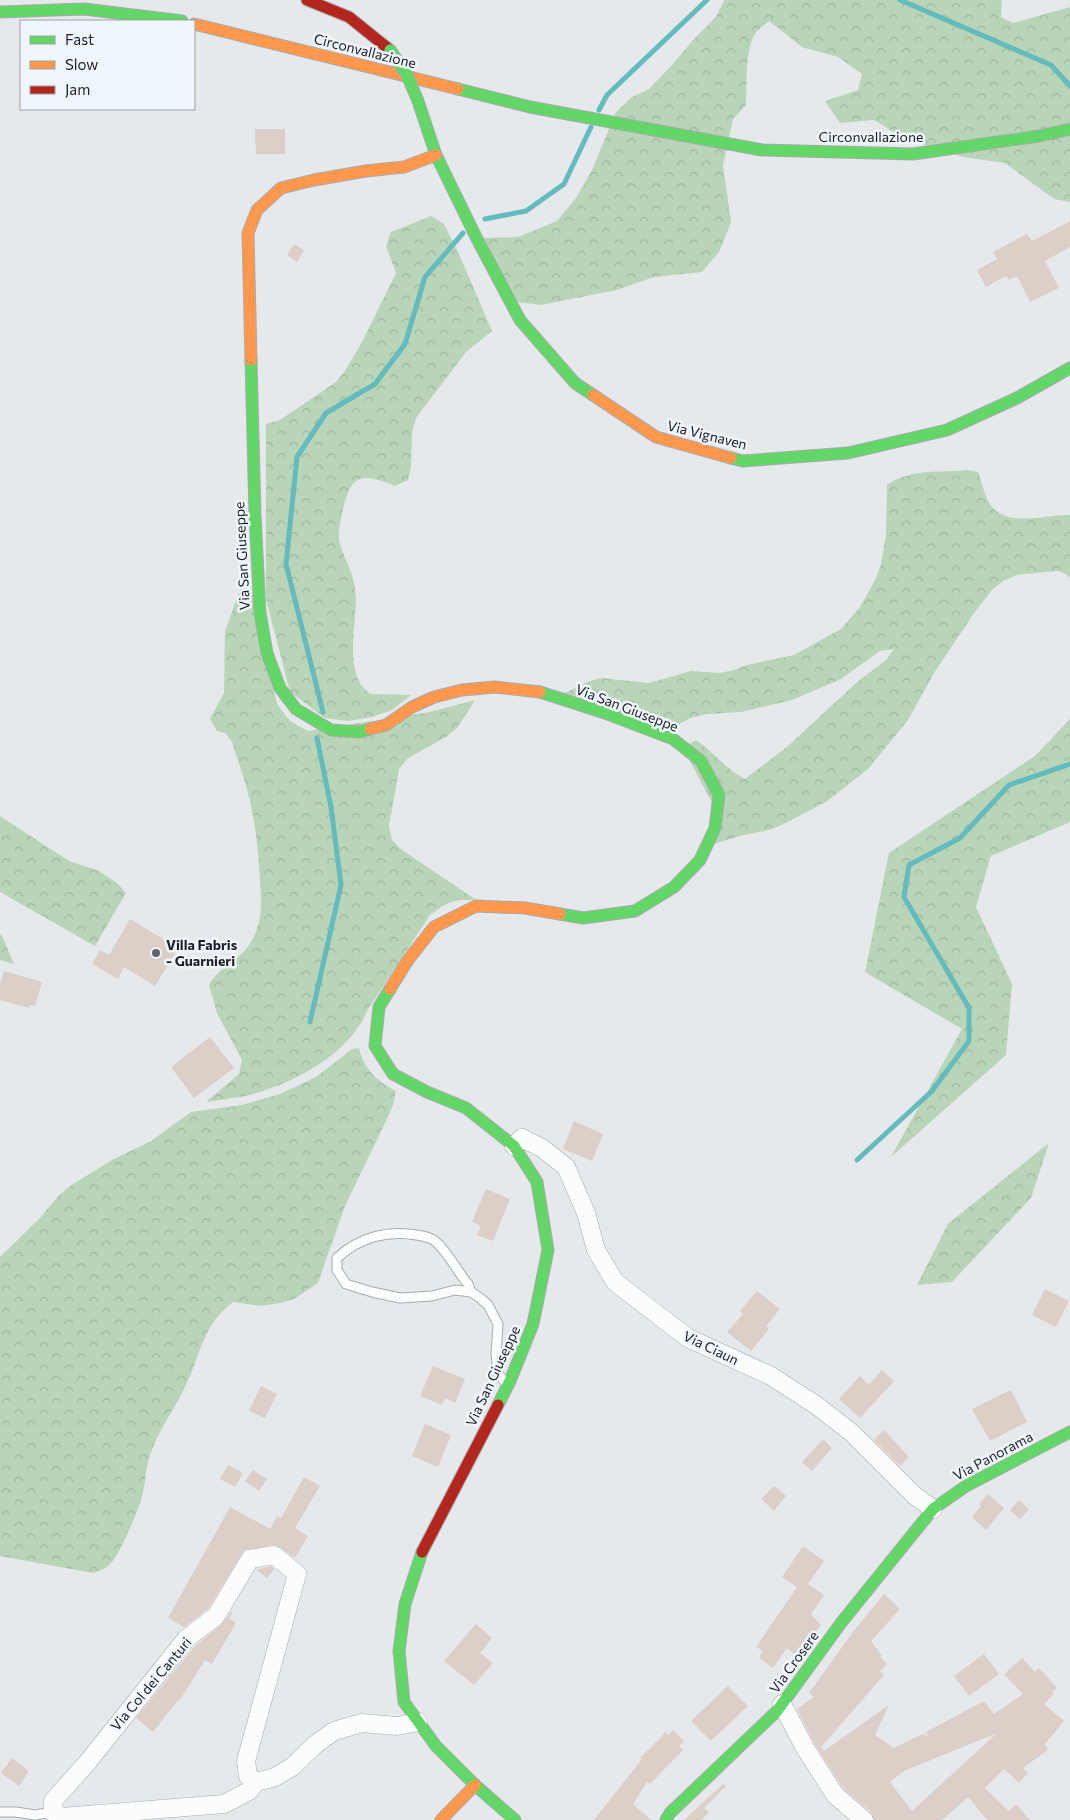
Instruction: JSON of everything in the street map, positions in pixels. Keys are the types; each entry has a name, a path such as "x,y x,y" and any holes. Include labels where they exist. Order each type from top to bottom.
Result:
{"main road":[{"path":"307,0 349,17 390,50 407,75 436,155"},
{"path":"0,12 84,10 173,20"},
{"name":"Circonvallazione","path":"195,24 530,107 762,150 912,154 1039,136 1070,129"},
{"name":"Via Vignaven","path":"436,155 476,237 520,320 575,383 656,437 743,461 848,453 947,430 1017,398 1070,368"},
{"name":"Via San Giuseppe","path":"436,155 404,167 366,171 281,188 257,210 248,233 255,514 260,613 267,653 280,688 296,709 331,730 360,732 386,724 412,707 434,697 462,690 496,687 536,691 605,713 673,739 701,761 719,795 715,828 700,860 674,887 635,911 583,918 525,908 476,906 434,927 408,960 379,1007 375,1046 393,1074 427,1092 466,1108 514,1146 537,1182 548,1250 533,1324 508,1384 423,1550 405,1604 399,1652 404,1702 436,1746 515,1820"},
{"name":"Via Panorama","path":"933,1509 966,1486 1070,1432"},
{"name":"Via Crosere","path":"666,1820 670,1813 777,1712 841,1623 933,1509"},
{"path":"441,1820 475,1784"}],"street":[{"name":"Via Ciaun","path":"514,1146 522,1138 542,1148 566,1167 586,1213 596,1250 615,1282 688,1338 770,1376 816,1405 852,1433 915,1496 933,1509"},
{"name":"Via Col dei Canturi","path":"52,1812 53,1801 87,1763 186,1639 216,1616 250,1559 274,1555 297,1574 246,1761 248,1776 256,1782"},
{"path":"782,1704 805,1748 835,1795 864,1820"},
{"path":"52,1812 62,1817 224,1804 248,1790 256,1782 275,1777 292,1767 316,1744 334,1731 362,1723 397,1726 418,1722"}],"lane":[{"path":"471,1292 468,1284 434,1240 396,1232 362,1241 346,1249 337,1258 337,1270 346,1284 372,1292 400,1298 432,1296 455,1290 471,1292 480,1298 488,1305 498,1324 496,1354 498,1374 508,1384"},
{"path":"0,1812 35,1815 52,1812"}],"green space":[{"path":"724,0 1002,0 1001,17 1013,23 1070,7 1070,202 1054,199 1005,163 963,157 903,138 874,120 840,123 825,101 858,90 862,74 838,57 802,47 769,21 757,31 750,47 747,66 746,105 733,119 723,165 731,222 719,252 702,272 654,277 617,290 541,305 517,302 481,238 518,237 557,221 576,198 592,170 616,112 632,97 649,89 716,17"},
{"path":"431,216 444,224 492,331 466,352 416,418 412,432 411,466 408,480 395,486 374,479 360,479 350,489 343,510 339,540 355,588 353,660 356,672 361,684 370,694 411,695 392,710 372,717 348,721 325,718 290,692 266,599 266,424 280,420 336,382 345,371 362,342 396,273 386,246 391,232"},
{"path":"968,470 978,472 987,499 994,509 1003,515 1024,519 1070,515 1070,577 1060,571 1017,575 1003,581 992,590 974,613 934,673 908,720 868,769 826,802 769,830 740,836 704,847 717,812 683,748 696,740 745,779 787,747 856,683 886,660 894,649 880,651 841,679 792,700 741,712 707,714 693,717 659,734 561,695 587,682 601,678 649,683 691,671 720,673 794,655 841,629 860,607 876,578 881,564 886,535 887,485 906,476 926,472"},
{"path":"247,571 277,704 290,721 308,731 430,712 475,700 457,728 446,737 408,758 399,769 389,826 392,840 402,850 478,901 457,900 442,906 430,915 358,1027 331,1056 296,1078 258,1093 206,1102 239,1074 242,1060 217,1013 209,985 218,973 247,948 255,935 260,913 261,898 257,847 254,820 248,794 232,742 225,733 217,731 210,719 224,693 225,631"},
{"path":"1070,719 1070,822 991,856 976,907 1012,984 1006,1055 891,1157 962,1029 865,972 889,853 1035,756"},
{"path":"0,816 69,861 99,871 117,883 126,893 95,946 0,892"},
{"path":"0,934 2,936 14,964 0,960"},
{"path":"359,1048 364,1063 372,1074 396,1091 387,1119 345,1206 318,1283 294,1299 280,1303 261,1306 233,1302 215,1320 203,1341 185,1387 153,1446 148,1460 139,1507 122,1546 107,1567 93,1573 0,1556 0,1257 40,1218 59,1195 70,1186 112,1160 151,1141 191,1112 242,1105 280,1094 316,1077 352,1049"},
{"path":"1049,1143 1031,1198 952,1282 917,1285 948,1224"}],"building":[{"path":"255,129 285,129 285,154 256,154"},
{"path":"1070,221 1070,247 1045,261 1059,288 1030,302 1017,276 1009,280 1006,276 986,287 977,270 997,259 993,252 1027,234 1032,241"},
{"path":"294,244 304,250 297,262 287,255"},
{"name":"Villa Fabris - Guarnieri","path":"130,919 178,948 155,986 124,967 118,979 92,964 100,950 109,955"},
{"path":"4,971 42,982 35,1006 30,1005 29,1008 0,1000 0,984"},
{"path":"210,1037 234,1068 194,1098 171,1067"},
{"path":"574,1121 603,1134 592,1161 563,1149"},
{"path":"486,1189 510,1199 493,1241 477,1235 481,1226 472,1222"},
{"path":"1045,1289 1069,1301 1056,1327 1032,1315"},
{"path":"757,1291 780,1309 766,1326 769,1329 751,1351 727,1332 743,1314 740,1311"},
{"path":"433,1366 465,1379 455,1403 445,1398 442,1405 420,1396"},
{"path":"882,1370 894,1381 860,1418 839,1399 860,1376 869,1385"},
{"path":"261,1386 277,1394 265,1418 249,1411"},
{"path":"1011,1390 1027,1422 990,1441 972,1409"},
{"path":"425,1424 451,1435 438,1467 412,1456"},
{"path":"884,1430 909,1457 900,1466 874,1440"},
{"path":"823,1439 832,1448 812,1471 802,1462"},
{"path":"228,1465 243,1473 235,1487 220,1479"},
{"path":"253,1470 267,1479 259,1491 245,1481"},
{"path":"304,1477 320,1486 295,1528 308,1536 295,1558 276,1545 244,1550 208,1609 184,1627 168,1618 230,1507 270,1529 277,1516 281,1518"},
{"path":"774,1486 786,1496 774,1511 761,1499"},
{"path":"988,1494 1004,1508 986,1530 972,1517 981,1506 979,1504"},
{"path":"1019,1500 1029,1509 1020,1519 1010,1510"},
{"path":"803,1546 824,1561 808,1584 824,1595 811,1614 821,1625 798,1657 787,1648 773,1668 759,1658 763,1651 756,1647 797,1587 782,1577"},
{"path":"271,1566 274,1569 267,1578 256,1570"},
{"path":"884,1594 900,1609 871,1641 882,1656 880,1657 887,1664 880,1671 884,1675 821,1747 824,1751 889,1705 875,1735 894,1748 923,1734 929,1737 926,1732 984,1701 994,1714 1023,1694 1004,1674 1022,1658 1035,1672 1039,1668 1057,1688 1044,1704 1064,1721 1045,1744 1048,1750 1023,1768 1028,1773 1019,1783 1004,1769 985,1788 1009,1811 1016,1804 1030,1820 987,1820 970,1799 967,1798 942,1820 874,1820 871,1812 843,1788 814,1743 797,1709 814,1697 809,1693 853,1632","holes":["997,1733 912,1811 890,1782 904,1771"]},
{"path":"232,1611 229,1618 236,1623 212,1664 205,1660 180,1700 153,1732 136,1718 194,1647 222,1624"},
{"path":"476,1624 492,1638 480,1653 493,1663 474,1685 444,1661"},
{"path":"984,1654 999,1674 969,1696 954,1676"},
{"path":"728,1686 748,1706 711,1741 691,1721"},
{"path":"673,1730 684,1741 679,1746 683,1750 650,1784 647,1782 633,1804 651,1820 594,1820 642,1759 640,1758 666,1732 668,1735"},
{"path":"12,1758 29,1771 19,1786 1,1773"},
{"path":"723,1784 726,1786 704,1808 709,1812 702,1820 684,1820"}],"waterway":[{"path":"599,110 607,95 707,0"},
{"path":"900,0 1051,65 1070,86"},
{"path":"485,219 526,211 564,184 591,127"},
{"path":"323,712 286,564 297,457 326,413 375,384 405,344 425,277 463,233"},
{"path":"310,1022 341,885 331,807 317,738"},
{"path":"857,1160 932,1091 969,1041 969,1008 904,897 909,865 960,838 1009,785 1070,764"}],"traffic: fast":[{"path":"0,12 84,9 174,20"},
{"path":"390,50 407,75 418,101"},
{"path":"458,89 530,107 762,150 913,154 1039,136 1070,129"},
{"path":"418,101 436,155 476,237 520,320 575,383 593,395"},
{"path":"251,360 260,613 267,653 280,688 296,709 331,730 360,732 370,729"},
{"path":"731,458 743,461 848,453 947,430 1017,398 1070,368"},
{"path":"540,692 605,713 673,739 701,761 719,795 715,828 700,860 674,887 635,911 583,918 560,914"},
{"path":"390,989 379,1007 375,1046 393,1074 427,1092 466,1108 514,1146 537,1182 548,1250 533,1324 498,1405"},
{"path":"666,1820 670,1813 777,1711 841,1623 933,1509 966,1486 1070,1432"},
{"path":"422,1552 405,1604 399,1651 404,1702 436,1746 475,1785 515,1820"}],"traffic: slow":[{"path":"195,24 458,89"},
{"path":"251,360 248,233 257,210 281,188 366,171 404,167 436,155"},
{"path":"593,395 656,437 731,458"},
{"path":"370,729 386,725 412,707 434,697 462,690 495,687 540,692"},
{"path":"390,989 408,960 434,927 476,906 525,908 560,914"},
{"path":"441,1820 475,1785"}],"traffic: jam":[{"path":"307,0 349,17 390,50"},
{"path":"422,1552 498,1405"}],"place":[{"name":"Villa Fabris - Guarnieri","path":"156,953"}]}
